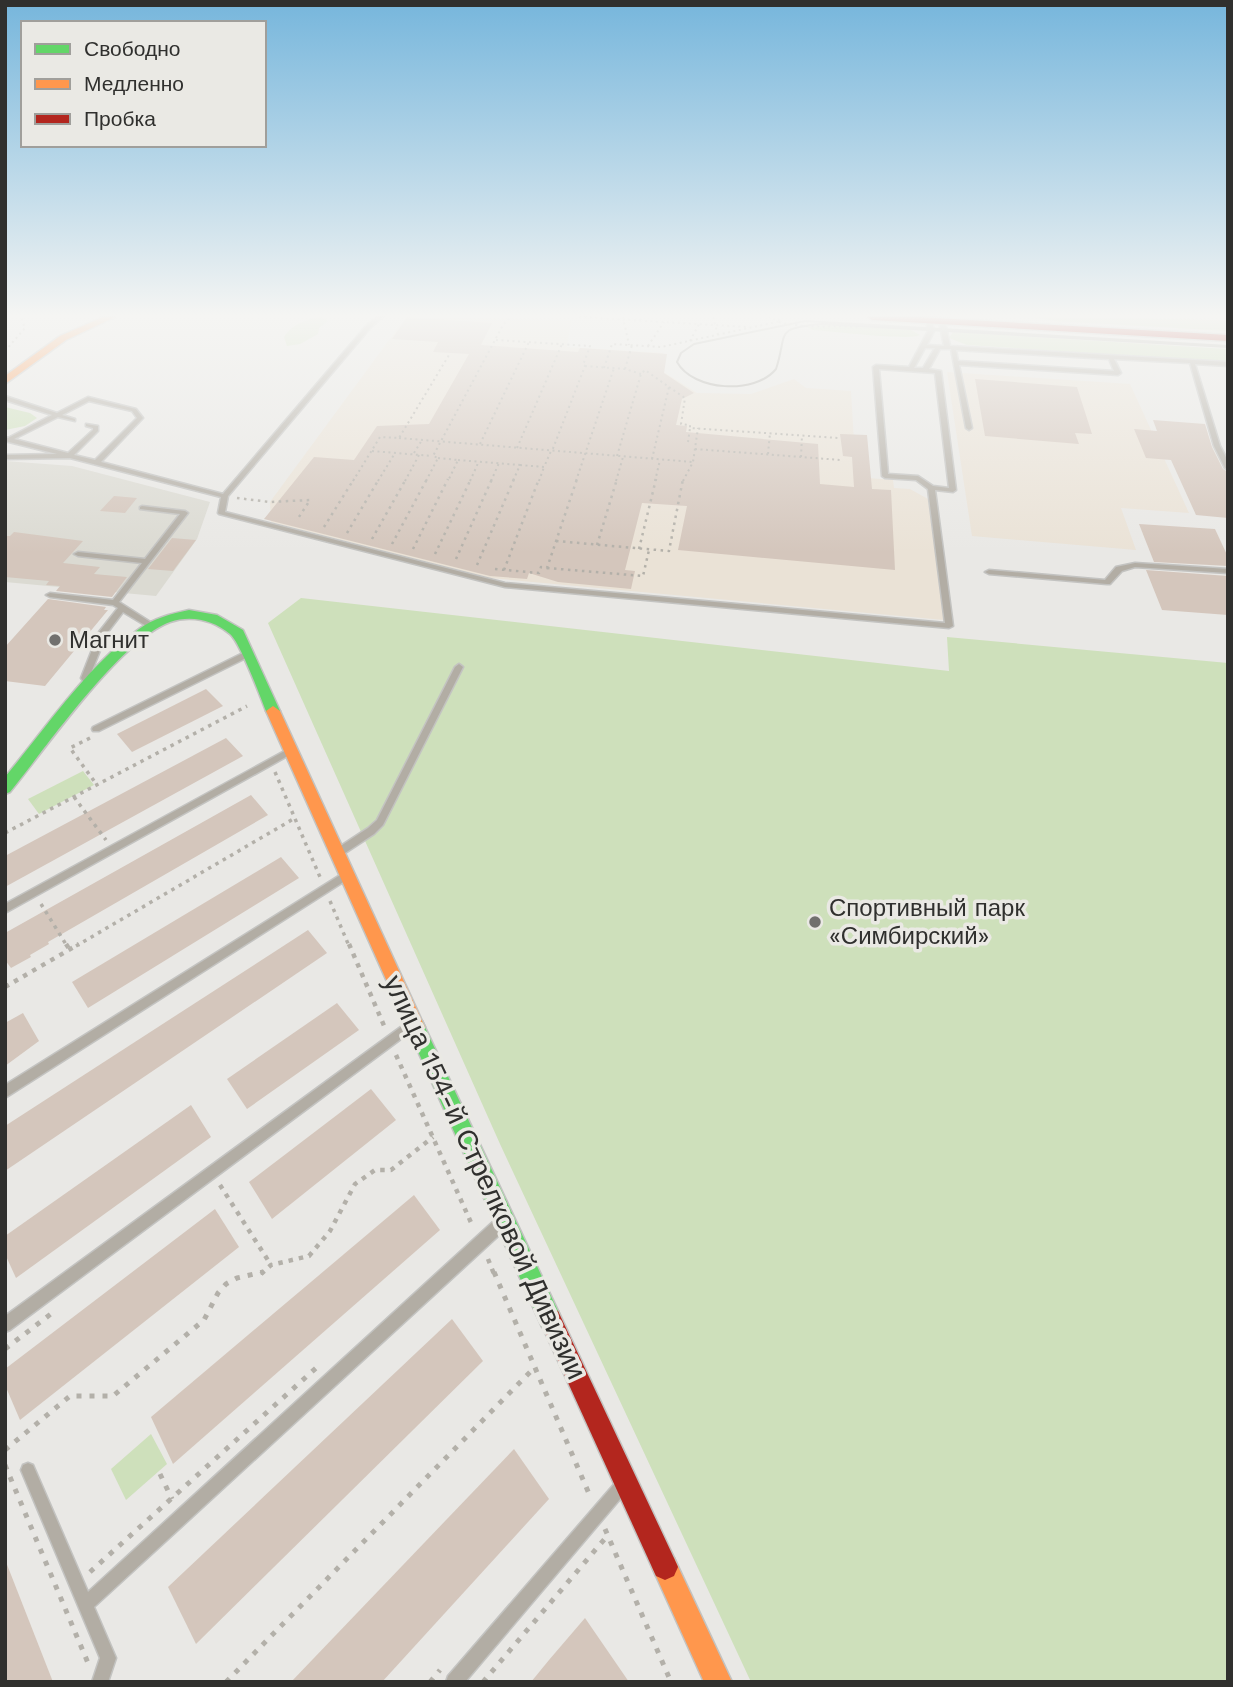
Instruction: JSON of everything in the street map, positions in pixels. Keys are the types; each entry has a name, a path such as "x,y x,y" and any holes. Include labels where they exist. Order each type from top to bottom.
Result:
{"main road":[{"name":"улица 154-й Стрелковой Дивизии","path":"151,625 188,614 211,617 238,634 346,876 718,1682"},
{"path":"7,783 90,684 133,637 151,625"}],"lane":[{"path":"310,396 225,496 221,513 505,585 949,626 931,488"},
{"path":"879,396 886,476 918,478 931,488 953,490 941,396"},
{"path":"963,396 969,428"},
{"path":"1202,396 1217,446 1228,468"},
{"path":"5,398 73,420"},
{"path":"7,439 88,399 134,410 140,415 96,463"},
{"path":"5,457 69,456 96,430 96,427 88,425"},
{"path":"7,439 225,496"},
{"path":"90,684 85,678 103,632 147,561 185,513 142,508"},
{"path":"78,554 147,561"},
{"path":"989,572 1107,582 1119,569 1135,565 1228,570"},
{"path":"50,595 119,605 151,625"},
{"path":"96,729 247,654"},
{"path":"336,854 380,822 459,667"},
{"path":"5,909 290,751"},
{"path":"5,1092 346,876"},
{"path":"5,1325 414,1023"},
{"path":"85,1605 505,1220"},
{"path":"28,1470 108,1658 94,1678"},
{"path":"454,1682 625,1482"}],"path":[{"path":"399,438 424,396"},
{"path":"433,456 465,396"},
{"path":"479,445 503,396"},
{"path":"517,448 540,396"},
{"path":"504,570 573,396"},
{"path":"547,568 605,396"},
{"path":"616,456 634,396"},
{"path":"652,459 667,396"},
{"path":"682,396 685,398 681,424 690,425 690,428 839,438"},
{"path":"688,442 690,428"},
{"path":"556,541 668,551 684,476 693,462 698,428"},
{"path":"768,454 769,433"},
{"path":"801,457 802,435"},
{"path":"324,527 380,437 693,462"},
{"path":"413,454 422,440"},
{"path":"695,449 841,460"},
{"path":"372,451 544,467"},
{"path":"315,525 347,533 395,453"},
{"path":"419,455 372,539 485,567"},
{"path":"597,545 623,457"},
{"path":"392,544 438,458"},
{"path":"413,549 458,460"},
{"path":"639,549 660,460"},
{"path":"435,554 479,461"},
{"path":"456,559 499,463"},
{"path":"477,565 520,465"},
{"path":"225,496 270,502 310,500 297,520 306,522"},
{"path":"492,569 539,573 541,567 643,576 649,550"},
{"path":"242,694 252,718"},
{"path":"5,833 247,706"},
{"path":"270,761 671,1682"},
{"path":"74,797 107,843"},
{"path":"5,987 295,818"},
{"path":"38,899 70,950"},
{"path":"5,1450 71,1396 113,1396 204,1320 218,1293 226,1284 237,1278 261,1274 271,1265 309,1256 330,1231 355,1184 375,1170 391,1170 433,1137"},
{"path":"220,1185 271,1265"},
{"path":"463,1235 473,1226"},
{"path":"76,1584 322,1362"},
{"path":"226,1682 535,1367"},
{"path":"5,1465 94,1678"},
{"path":"160,1474 172,1499"},
{"path":"483,1682 608,1535"}],"shaded area":[{"path":"348,396 851,396 856,477 893,480 894,488 910,489 928,499 944,620 490,578 271,522 270,502"},
{"path":"951,396 1135,396 1189,513 1121,508 1136,550 972,536"},
{"path":"5,461 72,466 210,502 197,539 156,596 5,582"}],"green space":[{"path":"5,407 30,413 37,418 25,426 5,430"},
{"name":"Спортивный парк «Симбирский»","path":"301,598 949,671 947,637 1228,663 1228,1682 751,1682 500,1144 268,623"},
{"path":"83,771 94,785 39,814 28,799"},
{"path":"151,1434 167,1464 126,1500 111,1469"}],"building":[{"path":"445,396 689,396 682,399 676,425 687,426 686,432 818,444 820,484 854,487 852,457 843,456 840,434 867,435 872,489 891,490 895,570 678,550 687,506 642,503 625,570 635,571 631,589 558,582 529,573 527,579 490,576 264,519 314,457 354,460 377,426 429,424"},
{"path":"978,396 1080,396 1092,434 1075,433 1079,444 985,436"},
{"path":"1153,420 1205,424 1212,447 1223,469 1228,472 1228,518 1196,515 1171,460 1146,458 1134,429 1157,431"},
{"path":"114,496 137,498 125,513 100,511"},
{"path":"1139,524 1215,529 1228,557 1228,566 1154,562"},
{"path":"14,532 83,541 63,563 100,567 94,574 127,577 112,597 56,591 60,586 46,585 49,581 5,577 5,536"},
{"path":"172,538 196,540 173,571 148,569"},
{"path":"1146,570 1228,576 1228,615 1162,610"},
{"path":"48,599 106,607 104,610 108,610 45,686 5,681 5,647"},
{"path":"206,689 223,706 132,752 117,734"},
{"path":"226,738 243,756 5,887 5,856"},
{"path":"251,795 268,815 48,942 49,944 30,955 31,957 11,968 5,960 5,933"},
{"path":"281,857 299,878 88,1008 72,982"},
{"path":"308,930 327,953 5,1171 5,1126"},
{"path":"337,1003 359,1030 247,1109 227,1079"},
{"path":"23,1013 39,1041 5,1066 5,1023"},
{"path":"371,1089 396,1120 272,1219 249,1182"},
{"path":"191,1105 211,1137 16,1278 5,1254 5,1236"},
{"path":"414,1195 440,1230 173,1464 151,1417"},
{"path":"215,1209 239,1247 20,1420 5,1385 5,1369"},
{"path":"452,1319 483,1361 196,1644 168,1587"},
{"path":"514,1449 549,1499 382,1682 291,1682"},
{"path":"6,1562 53,1682 5,1682"},
{"path":"585,1618 629,1682 531,1682 549,1660"}],"traffic: fast":[{"path":"5,788 103,668 144,631 166,619 189,614 213,618 238,633 273,711"},
{"path":"416,1027 550,1319"}],"traffic: slow":[{"path":"273,711 416,1027"},
{"path":"665,1567 718,1682"}],"traffic: jam":[{"path":"550,1319 665,1567"}],"place":[{"name":"Магнит","path":"55,640"},
{"name":"Спортивный парк «Симбирский»","path":"815,922"}]}
